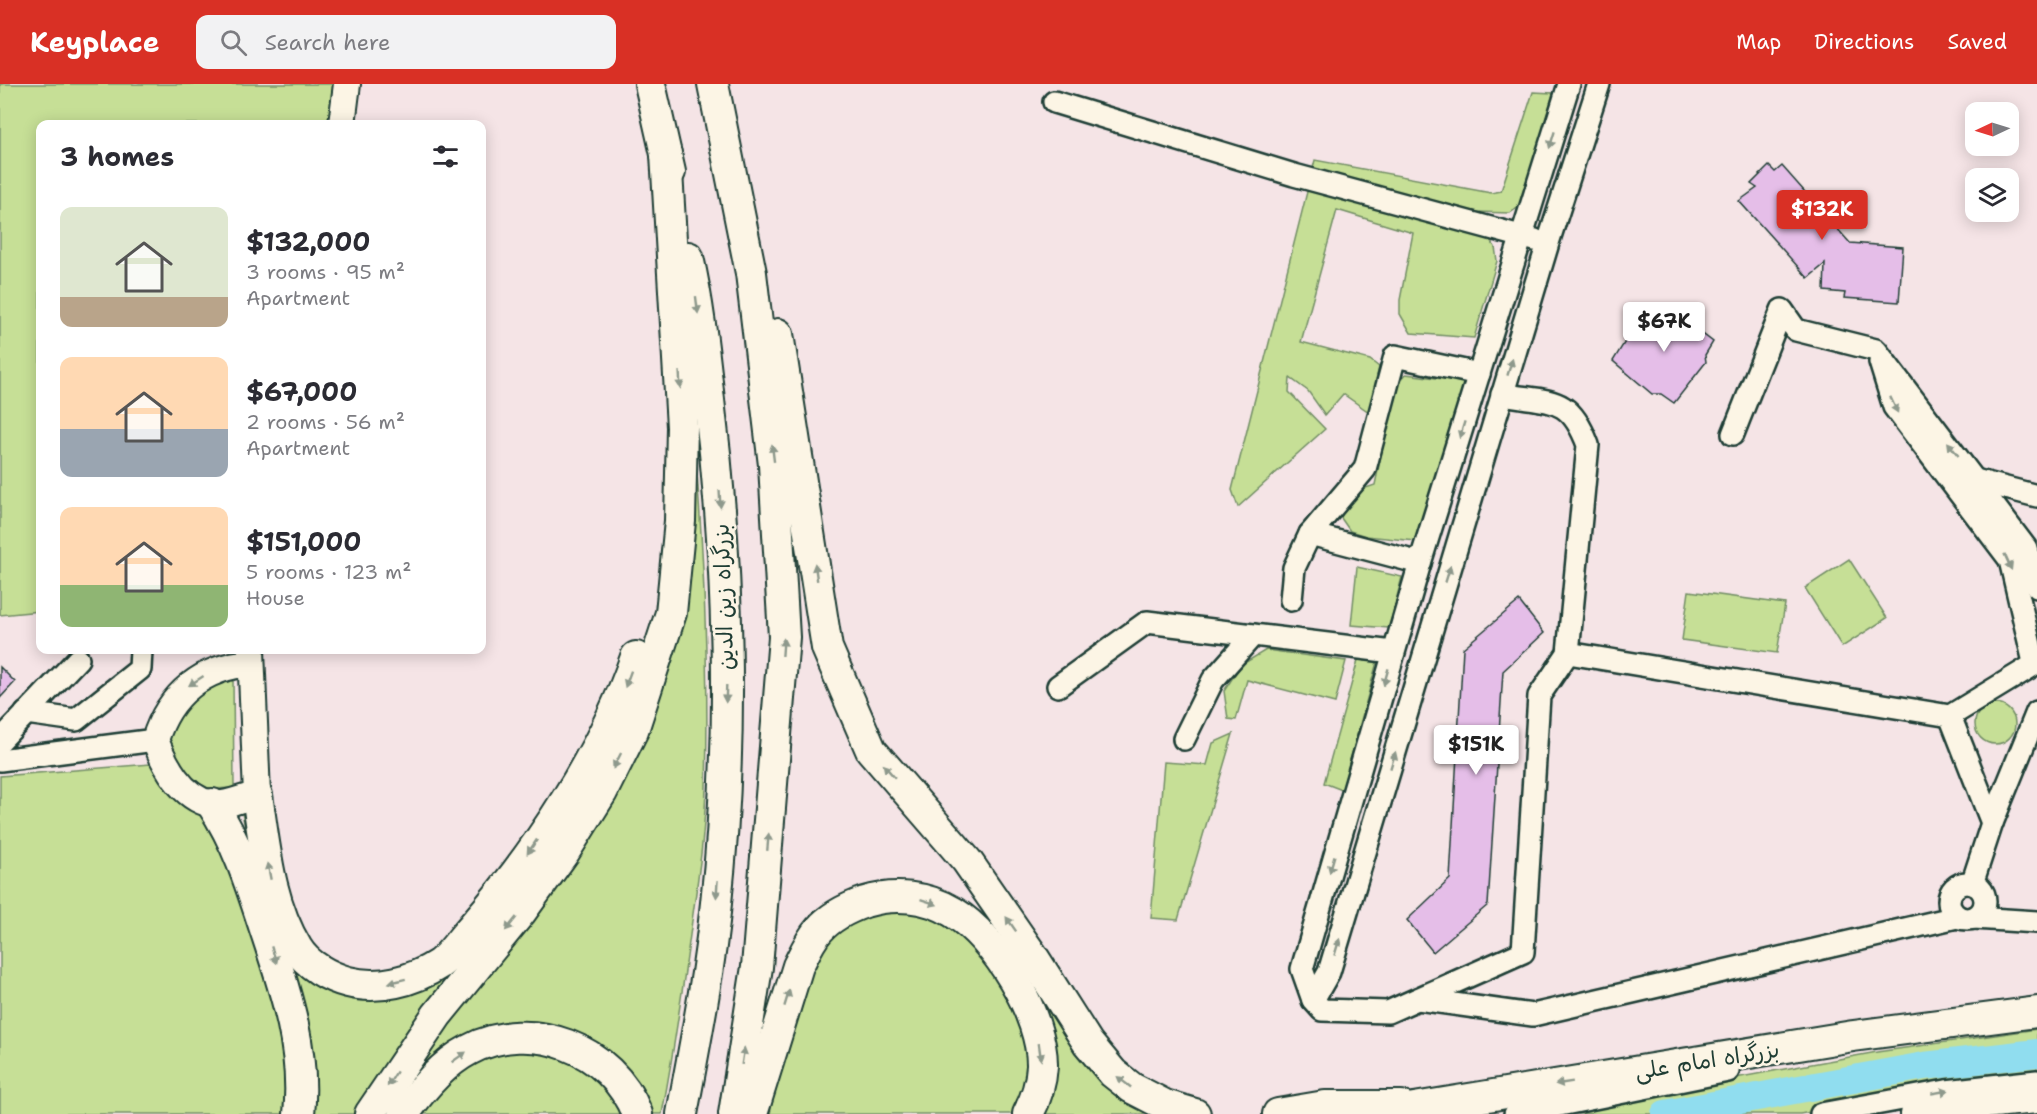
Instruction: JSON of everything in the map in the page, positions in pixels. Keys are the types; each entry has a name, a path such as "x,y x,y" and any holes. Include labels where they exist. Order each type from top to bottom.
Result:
{"highway":[{"name":"بزرگراه زین الدین","path":"650,84 697,299 718,470 727,638 723,818 716,903 705,988 682,1114"},
{"path":"713,84 748,256 774,465 784,637 757,967 734,1114"},
{"path":"370,1114 437,1015 521,912 565,851 602,792 633,730 671,613 683,481 682,427 666,154"},
{"path":"748,256 775,318 827,648 871,750 967,861 1088,1042 1113,1073 1132,1088 1165,1105 1195,1114"},
{"path":"249,796 282,918 298,950 328,976 360,985 392,983 417,976 441,963 500,895 575,784 601,738 622,695 677,545"},
{"path":"242,860 249,796"},
{"path":"212,804 228,828 242,860 293,1019 300,1060 299,1114"},
{"path":"752,1114 798,966 819,930 835,916 853,906 894,896 917,898 953,912 972,927 1003,963 1029,1010 1042,1065 1039,1087 1028,1114"},
{"name":"بزرگراه امام علی","path":"1378,1114 1853,1036 2037,1012"},
{"path":"404,1114 417,1096 459,1056 495,1041 530,1036 567,1044 600,1064 623,1087 637,1114"},
{"path":"1916,1114 1993,1102 2037,1098"},
{"path":"1278,1114 1325,1106 1416,1106"}],"main road":[{"path":"329,120 333,84"},
{"path":"342,120 347,84"},
{"path":"238,657 249,796 212,804 194,796 173,776 155,740 161,720 173,701 193,682 238,657"}],"street":[{"path":"1502,394 1564,405 1579,420 1588,445 1568,653 1539,696 1523,952 1388,1012 1322,1010 1312,1000 1302,969 1393,652 1569,84"},
{"path":"1312,1000 1329,972 1502,394 1599,84"},
{"path":"1054,102 1294,175 1548,243"},
{"path":"1733,434 1782,310 1796,330 1876,350 1976,479 2026,548 2037,587"},
{"path":"1568,653 1950,716 2035,664 2010,560 1894,407 1876,350"},
{"path":"1291,600 1294,568 1310,534 1365,469 1395,356 1479,374"},
{"path":"1449,471 1477,479"},
{"path":"1959,493 1976,479"},
{"path":"1976,479 2037,496"},
{"path":"1310,534 1420,563"},
{"path":"1058,686 1147,622 1393,652"},
{"path":"1184,739 1213,680 1254,635"},
{"path":"26,713 76,720 140,669 141,654"},
{"path":"0,741 78,659"},
{"path":"1972,884 1992,823 2037,712"},
{"path":"1950,716 1992,823"},
{"path":"0,760 155,740"},
{"path":"1417,999 1533,1016 1965,917 1983,911 1985,899 1979,888 1972,884 1956,886 1949,896 1950,908 1965,917 2037,922"},
{"path":"1515,1114 1722,1072 2037,1026"},
{"path":"1821,1114 1946,1091 2037,1081"}],"green space":[{"path":"0,84 353,84 348,120 36,120 36,611 0,615"},
{"path":"1533,92 1553,93 1523,204 1510,213 1443,211 1486,234 1495,247 1497,261 1474,338 1411,333 1400,314 1400,300 1413,233 1337,210 1301,342 1370,360 1379,367 1369,412 1343,394 1325,415 1308,391 1290,378 1289,392 1325,429 1238,507 1232,490 1315,160 1491,193 1501,191"},
{"path":"687,350 703,568 707,677 706,786 698,879 662,1114 645,1114 626,1078 503,1031 394,1114 378,1114 680,618 692,552 694,519 693,451"},
{"path":"1406,374 1466,382 1416,541 1366,536 1350,531 1341,518 1348,494 1375,485 1395,387"},
{"path":"1849,559 1887,618 1842,647 1805,588"},
{"path":"1357,567 1402,577 1389,628 1351,625"},
{"path":"1689,591 1785,604 1777,653 1682,640"},
{"path":"1266,650 1346,661 1335,703 1247,680 1236,720 1228,719 1224,691 1241,665"},
{"path":"1358,660 1377,662 1342,790 1324,783"},
{"path":"233,679 234,788 210,789 188,777 168,745 169,726 180,704 211,684"},
{"path":"643,680 362,1114 304,1114 242,813 256,811 292,954 417,985"},
{"path":"1995,704 2009,710 2015,724 2009,738 1995,744 1981,738 1975,724 1981,710"},
{"path":"1233,734 1178,920 1151,918 1164,762 1207,765 1213,743"},
{"path":"151,764 197,809 255,914 289,1039 287,1114 0,1114 0,776"},
{"path":"870,908 934,911 1005,980 1032,1052 1020,1114 770,1114 782,1054 821,939"},
{"path":"1031,980 1082,1059 1163,1114 1040,1114"},
{"path":"2037,1029 2037,1077 1865,1102 1800,1114 1540,1114 1877,1052"},
{"path":"503,1047 580,1059 630,1114 413,1114 435,1088"}],"building":[{"path":"1769,166 1775,172 1782,166 1850,243 1903,247 1899,302 1844,298 1845,293 1824,291 1825,264 1808,278 1739,201 1757,188 1751,184"},
{"path":"1654,304 1665,312 1675,313 1713,342 1705,355 1706,362 1674,403 1661,394 1652,394 1613,361 1639,319 1647,315"},
{"path":"1519,601 1544,633 1503,671 1488,905 1433,952 1407,920 1450,879 1463,648"},
{"path":"0,667 15,682 0,698"}],"waterway":[{"path":"1665,1114 1924,1066 2037,1053"}]}
